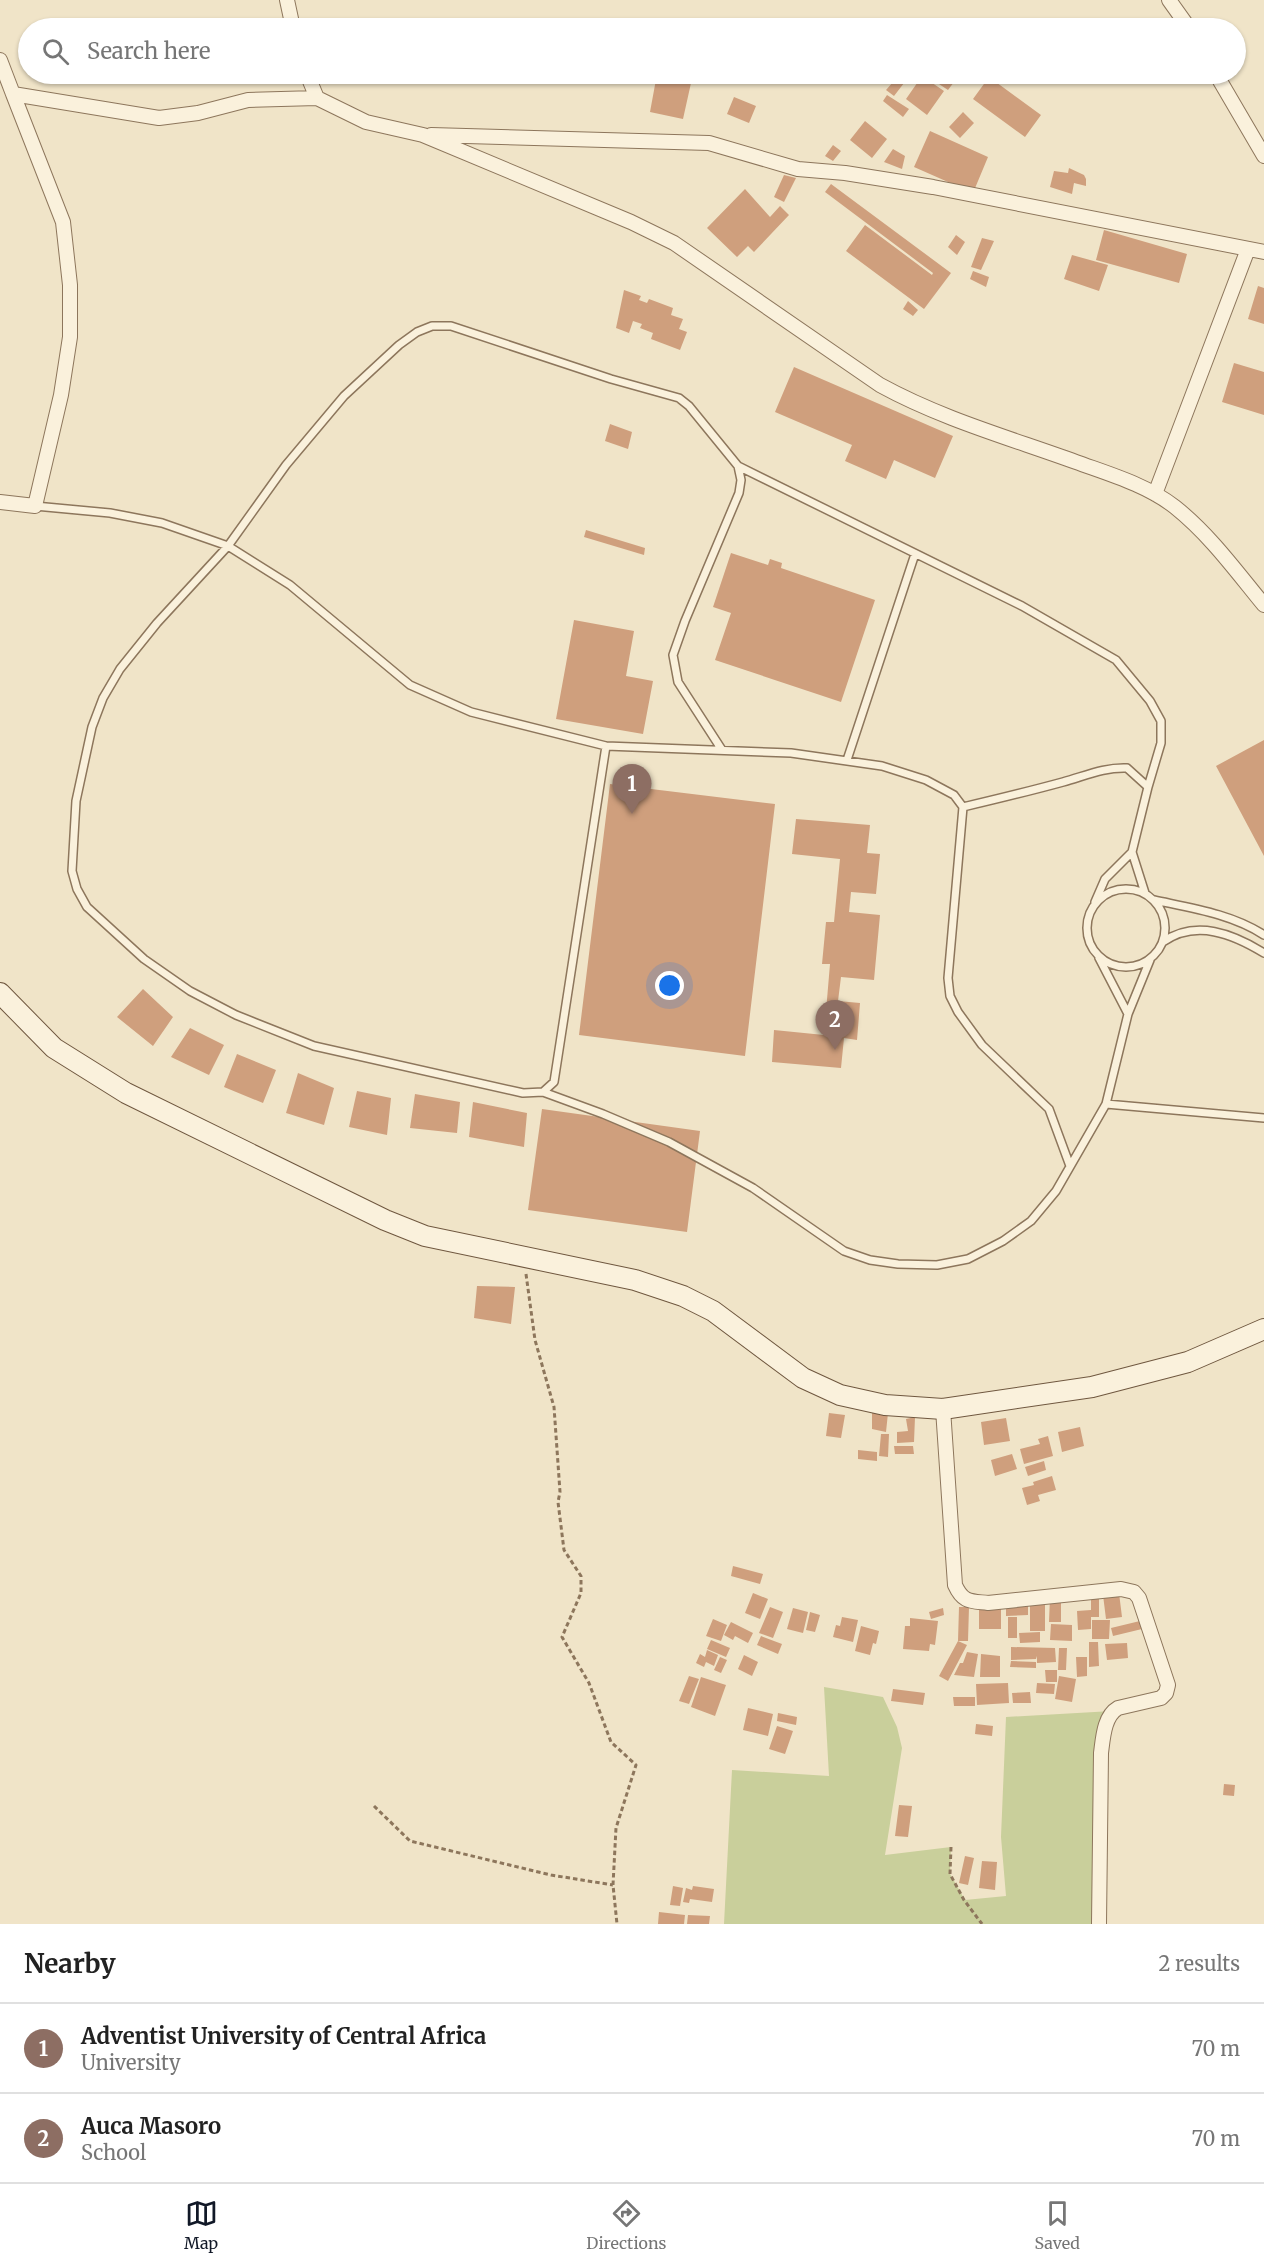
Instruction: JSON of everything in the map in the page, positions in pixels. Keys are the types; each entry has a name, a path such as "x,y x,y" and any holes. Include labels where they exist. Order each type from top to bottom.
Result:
{"street":[{"path":"287,0 291,18"},
{"path":"1169,0 1182,18"},
{"path":"0,60 63,222 70,285 70,337 61,395 35,506 0,502"},
{"path":"311,84 317,98"},
{"path":"1222,84 1264,156"},
{"path":"13,94 159,118 198,113 248,100 317,98 366,122 423,135 631,222 674,243 880,385 914,404 1113,475 1155,494 1174,507 1210,540 1264,605"},
{"path":"423,135 709,144 798,169 845,173 933,187 1264,252"},
{"path":"1155,494 1248,249"},
{"path":"0,993 54,1048 88,1071 136,1098 385,1220 425,1236 635,1280 683,1296 713,1311 803,1378 840,1395 885,1405 943,1409 1092,1386 1188,1362 1264,1329"},
{"path":"943,1409 955,1586 959,1595 967,1600 988,1603 1121,1589 1134,1592 1139,1598 1168,1685 1166,1693 1161,1698 1112,1711 1104,1732 1101,1753 1099,1924"}],"lane":[{"path":"1128,1014 1091,947 1086,925 1105,879 1132,852 1161,743 1161,721 1150,701 1116,660 1022,606 738,466 689,405 679,398 611,379 451,326 432,326 417,332 399,345 344,396 286,465 228,546 157,623 120,669 102,698 92,727 76,801 72,871 77,889 87,907 144,959 190,991 236,1015 314,1046 523,1093 543,1092 603,1113 669,1142 753,1188 844,1251 870,1260 898,1264 937,1265 968,1259 1003,1241 1031,1221 1056,1191 1106,1104 1128,1014 1150,960 1163,942 1173,935 1201,929 1220,932 1264,953"},
{"path":"722,750 678,682 673,655 739,494 741,480 738,466"},
{"path":"35,506 111,513 162,523 228,546 290,585 410,685 471,712 606,746 791,753 882,766 926,780 954,795 963,807 948,978 950,996 958,1012 982,1045 1049,1109 1070,1166"},
{"path":"847,760 915,554"},
{"path":"543,1092 554,1082 606,746"},
{"path":"963,807 1112,767 1127,768 1148,787"},
{"path":"1132,852 1145,893"},
{"path":"1095,904 1112,891 1135,889 1145,893 1161,909 1165,920 1163,942"},
{"path":"1154,900 1211,912 1264,935"},
{"path":"1098,956 1107,963 1129,968 1150,960"},
{"path":"1106,1104 1264,1118"}],"path":[{"path":"524,1258 535,1340 554,1407 560,1492 558,1502 564,1550 582,1576 581,1593 562,1637 589,1683 611,1742 636,1765 616,1828 613,1885 616,1924"},
{"path":"374,1806 410,1841 551,1875 613,1885"},
{"path":"951,1847 950,1874 964,1900 982,1924"}],"green space":[{"path":"824,1687 883,1697 897,1727 902,1748 885,1855 951,1847 950,1874 965,1900 1006,1896 1001,1837 1006,1717 1112,1711 1104,1732 1099,1924 724,1924 732,1770 829,1776"}],"building":[{"path":"655,84 691,84 683,119 650,112"},
{"path":"891,84 903,84 894,96 886,90"},
{"path":"916,84 934,84 944,91 927,115 906,99"},
{"path":"939,84 952,84 948,90"},
{"path":"984,84 999,84 1041,115 1025,137 973,99"},
{"path":"887,95 909,109 903,117 883,101"},
{"path":"734,97 756,106 749,123 727,114"},
{"path":"963,112 974,123 960,138 949,127"},
{"path":"865,121 887,139 872,158 850,140"},
{"path":"930,131 988,157 973,193 914,167"},
{"path":"833,145 841,151 833,161 825,156"},
{"path":"893,149 905,156 902,169 884,162"},
{"path":"1069,168 1084,175 1086,186 1074,183 1072,194 1050,187 1054,171 1068,173"},
{"path":"784,175 796,178 784,202 774,197"},
{"path":"831,184 951,273 924,309 846,251 865,225 932,275 933,273 825,192"},
{"path":"745,189 770,217 780,206 789,215 754,252 748,246 737,257 707,228"},
{"path":"1104,230 1187,254 1179,283 1096,260"},
{"path":"956,235 965,242 957,255 948,247"},
{"path":"982,238 994,241 981,270 971,267"},
{"path":"1072,255 1108,265 1099,291 1064,279"},
{"path":"973,271 989,277 986,287 970,279"},
{"path":"1258,286 1264,288 1264,324 1248,319"},
{"path":"624,290 641,296 639,300 647,303 649,299 673,308 671,315 683,319 679,329 687,332 680,350 651,339 653,333 640,328 642,324 633,321 629,333 616,328"},
{"path":"908,301 918,310 913,316 903,309"},
{"path":"1234,363 1264,372 1264,415 1222,402"},
{"path":"794,367 953,436 935,478 894,460 886,479 845,461 852,445 775,412"},
{"path":"610,424 632,432 628,449 605,441"},
{"path":"586,530 645,548 644,555 584,537"},
{"path":"731,553 768,565 770,559 782,563 781,568 875,600 841,702 715,660 731,613 713,607"},
{"path":"574,620 634,631 626,676 653,681 643,734 556,719"},
{"path":"1264,740 1264,856 1216,766"},
{"path":"610,784 775,804 745,1056 579,1035"},
{"path":"796,819 870,825 867,853 880,854 876,894 851,892 849,912 880,915 874,980 841,977 838,1001 860,1003 857,1040 844,1038 841,1068 772,1062 774,1030 824,1035 830,964 822,964 826,922 834,922 840,859 792,854"},
{"path":"143,989 173,1017 153,1046 117,1017"},
{"path":"190,1028 224,1045 209,1075 171,1057"},
{"path":"237,1054 276,1070 263,1103 224,1087"},
{"path":"298,1073 334,1088 324,1125 286,1113"},
{"path":"357,1091 391,1098 387,1135 349,1127"},
{"path":"415,1094 460,1102 457,1133 410,1128"},
{"path":"473,1102 527,1113 524,1147 469,1137"},
{"path":"542,1109 700,1131 687,1232 528,1210"},
{"path":"477,1286 515,1287 511,1324 474,1318"},
{"path":"872,1412 888,1413 886,1432 872,1429"},
{"path":"829,1413 845,1415 841,1438 826,1436"},
{"path":"915,1417 914,1442 897,1443 897,1432 908,1431 906,1419"},
{"path":"1006,1418 1010,1441 984,1445 981,1422"},
{"path":"1080,1427 1084,1446 1062,1452 1058,1432"},
{"path":"881,1434 889,1434 888,1457 879,1456"},
{"path":"1048,1436 1053,1456 1024,1464 1020,1449 1040,1444 1038,1439"},
{"path":"894,1446 913,1446 914,1454 895,1454"},
{"path":"858,1450 877,1452 877,1461 858,1459"},
{"path":"1012,1454 1017,1469 995,1476 991,1460"},
{"path":"1044,1461 1046,1470 1028,1476 1025,1467"},
{"path":"1052,1476 1056,1490 1038,1495 1040,1501 1027,1505 1022,1488"},
{"path":"733,1566 763,1574 760,1584 731,1576"},
{"path":"753,1593 768,1599 760,1619 745,1613"},
{"path":"1119,1593 1122,1617 1106,1619 1103,1595"},
{"path":"1091,1594 1099,1594 1099,1617 1091,1617 1091,1629 1078,1630 1077,1611 1091,1610"},
{"path":"1050,1597 1061,1597 1061,1622 1049,1622"},
{"path":"1030,1600 1045,1600 1045,1631 1030,1631"},
{"path":"1006,1602 1028,1602 1028,1615 1006,1616"},
{"path":"770,1607 783,1612 773,1638 759,1633"},
{"path":"959,1607 969,1607 968,1641 958,1641"},
{"path":"793,1608 808,1612 803,1633 787,1629"},
{"path":"943,1608 944,1615 931,1619 929,1612"},
{"path":"979,1609 1001,1609 1001,1629 979,1629"},
{"path":"810,1612 820,1615 815,1632 806,1630"},
{"path":"842,1617 858,1620 853,1642 833,1637 836,1625 840,1626"},
{"path":"1008,1617 1017,1617 1017,1638 1008,1638"},
{"path":"910,1618 938,1621 935,1645 930,1644 929,1651 903,1649 905,1626 910,1626"},
{"path":"713,1619 727,1625 721,1641 706,1636"},
{"path":"1092,1620 1110,1620 1109,1639 1092,1639"},
{"path":"1140,1621 1142,1629 1113,1636 1111,1628"},
{"path":"731,1622 753,1633 748,1643 735,1636 733,1640 724,1635"},
{"path":"1051,1624 1072,1625 1072,1641 1050,1640"},
{"path":"861,1626 879,1631 870,1655 855,1651"},
{"path":"1040,1632 1040,1642 1020,1643 1019,1633"},
{"path":"761,1636 782,1644 778,1654 757,1645"},
{"path":"711,1640 730,1648 726,1657 707,1649"},
{"path":"958,1641 967,1645 948,1681 939,1676"},
{"path":"1089,1642 1098,1642 1099,1666 1089,1667"},
{"path":"1127,1643 1128,1658 1107,1660 1105,1644"},
{"path":"1011,1647 1055,1648 1056,1662 1037,1663 1037,1656 1036,1659 1011,1660"},
{"path":"1059,1648 1067,1648 1066,1670 1058,1670"},
{"path":"707,1650 718,1655 714,1666 706,1662 704,1667 696,1663 700,1654 705,1657"},
{"path":"967,1652 978,1654 974,1677 954,1675 960,1663 963,1663"},
{"path":"981,1654 1000,1656 1000,1677 980,1677"},
{"path":"744,1655 758,1662 752,1676 738,1669"},
{"path":"720,1657 727,1660 721,1673 714,1670"},
{"path":"1076,1657 1087,1657 1087,1676 1077,1677"},
{"path":"1011,1661 1036,1662 1036,1668 1010,1667"},
{"path":"1045,1670 1057,1670 1057,1682 1046,1682"},
{"path":"689,1676 699,1679 689,1704 679,1701"},
{"path":"1059,1676 1076,1679 1072,1702 1055,1699"},
{"path":"701,1677 726,1685 715,1716 691,1707"},
{"path":"1008,1683 1009,1703 977,1705 976,1684"},
{"path":"1037,1683 1055,1684 1054,1694 1036,1693"},
{"path":"893,1689 925,1693 923,1705 891,1701"},
{"path":"1030,1692 1031,1703 1013,1703 1012,1693"},
{"path":"953,1697 975,1697 975,1706 954,1706"},
{"path":"748,1708 773,1714 768,1736 743,1730"},
{"path":"778,1713 797,1717 796,1725 777,1721"},
{"path":"976,1724 993,1726 992,1736 975,1734"},
{"path":"777,1726 793,1731 785,1754 769,1749"},
{"path":"1224,1784 1235,1785 1234,1796 1223,1795"},
{"path":"899,1805 912,1806 908,1837 895,1836"},
{"path":"965,1856 974,1858 968,1885 959,1883"},
{"path":"982,1861 997,1862 995,1890 979,1888"},
{"path":"673,1886 683,1888 680,1906 670,1905"},
{"path":"693,1886 714,1889 712,1902 690,1899 689,1903 683,1902 686,1888 692,1890"},
{"path":"659,1912 685,1915 684,1924 658,1924"},
{"path":"688,1915 710,1916 709,1924 687,1924"}],"place":[{"name":"Adventist University of Central Africa","path":"632,814"},
{"name":"Auca Masoro","path":"835,1050"}]}
